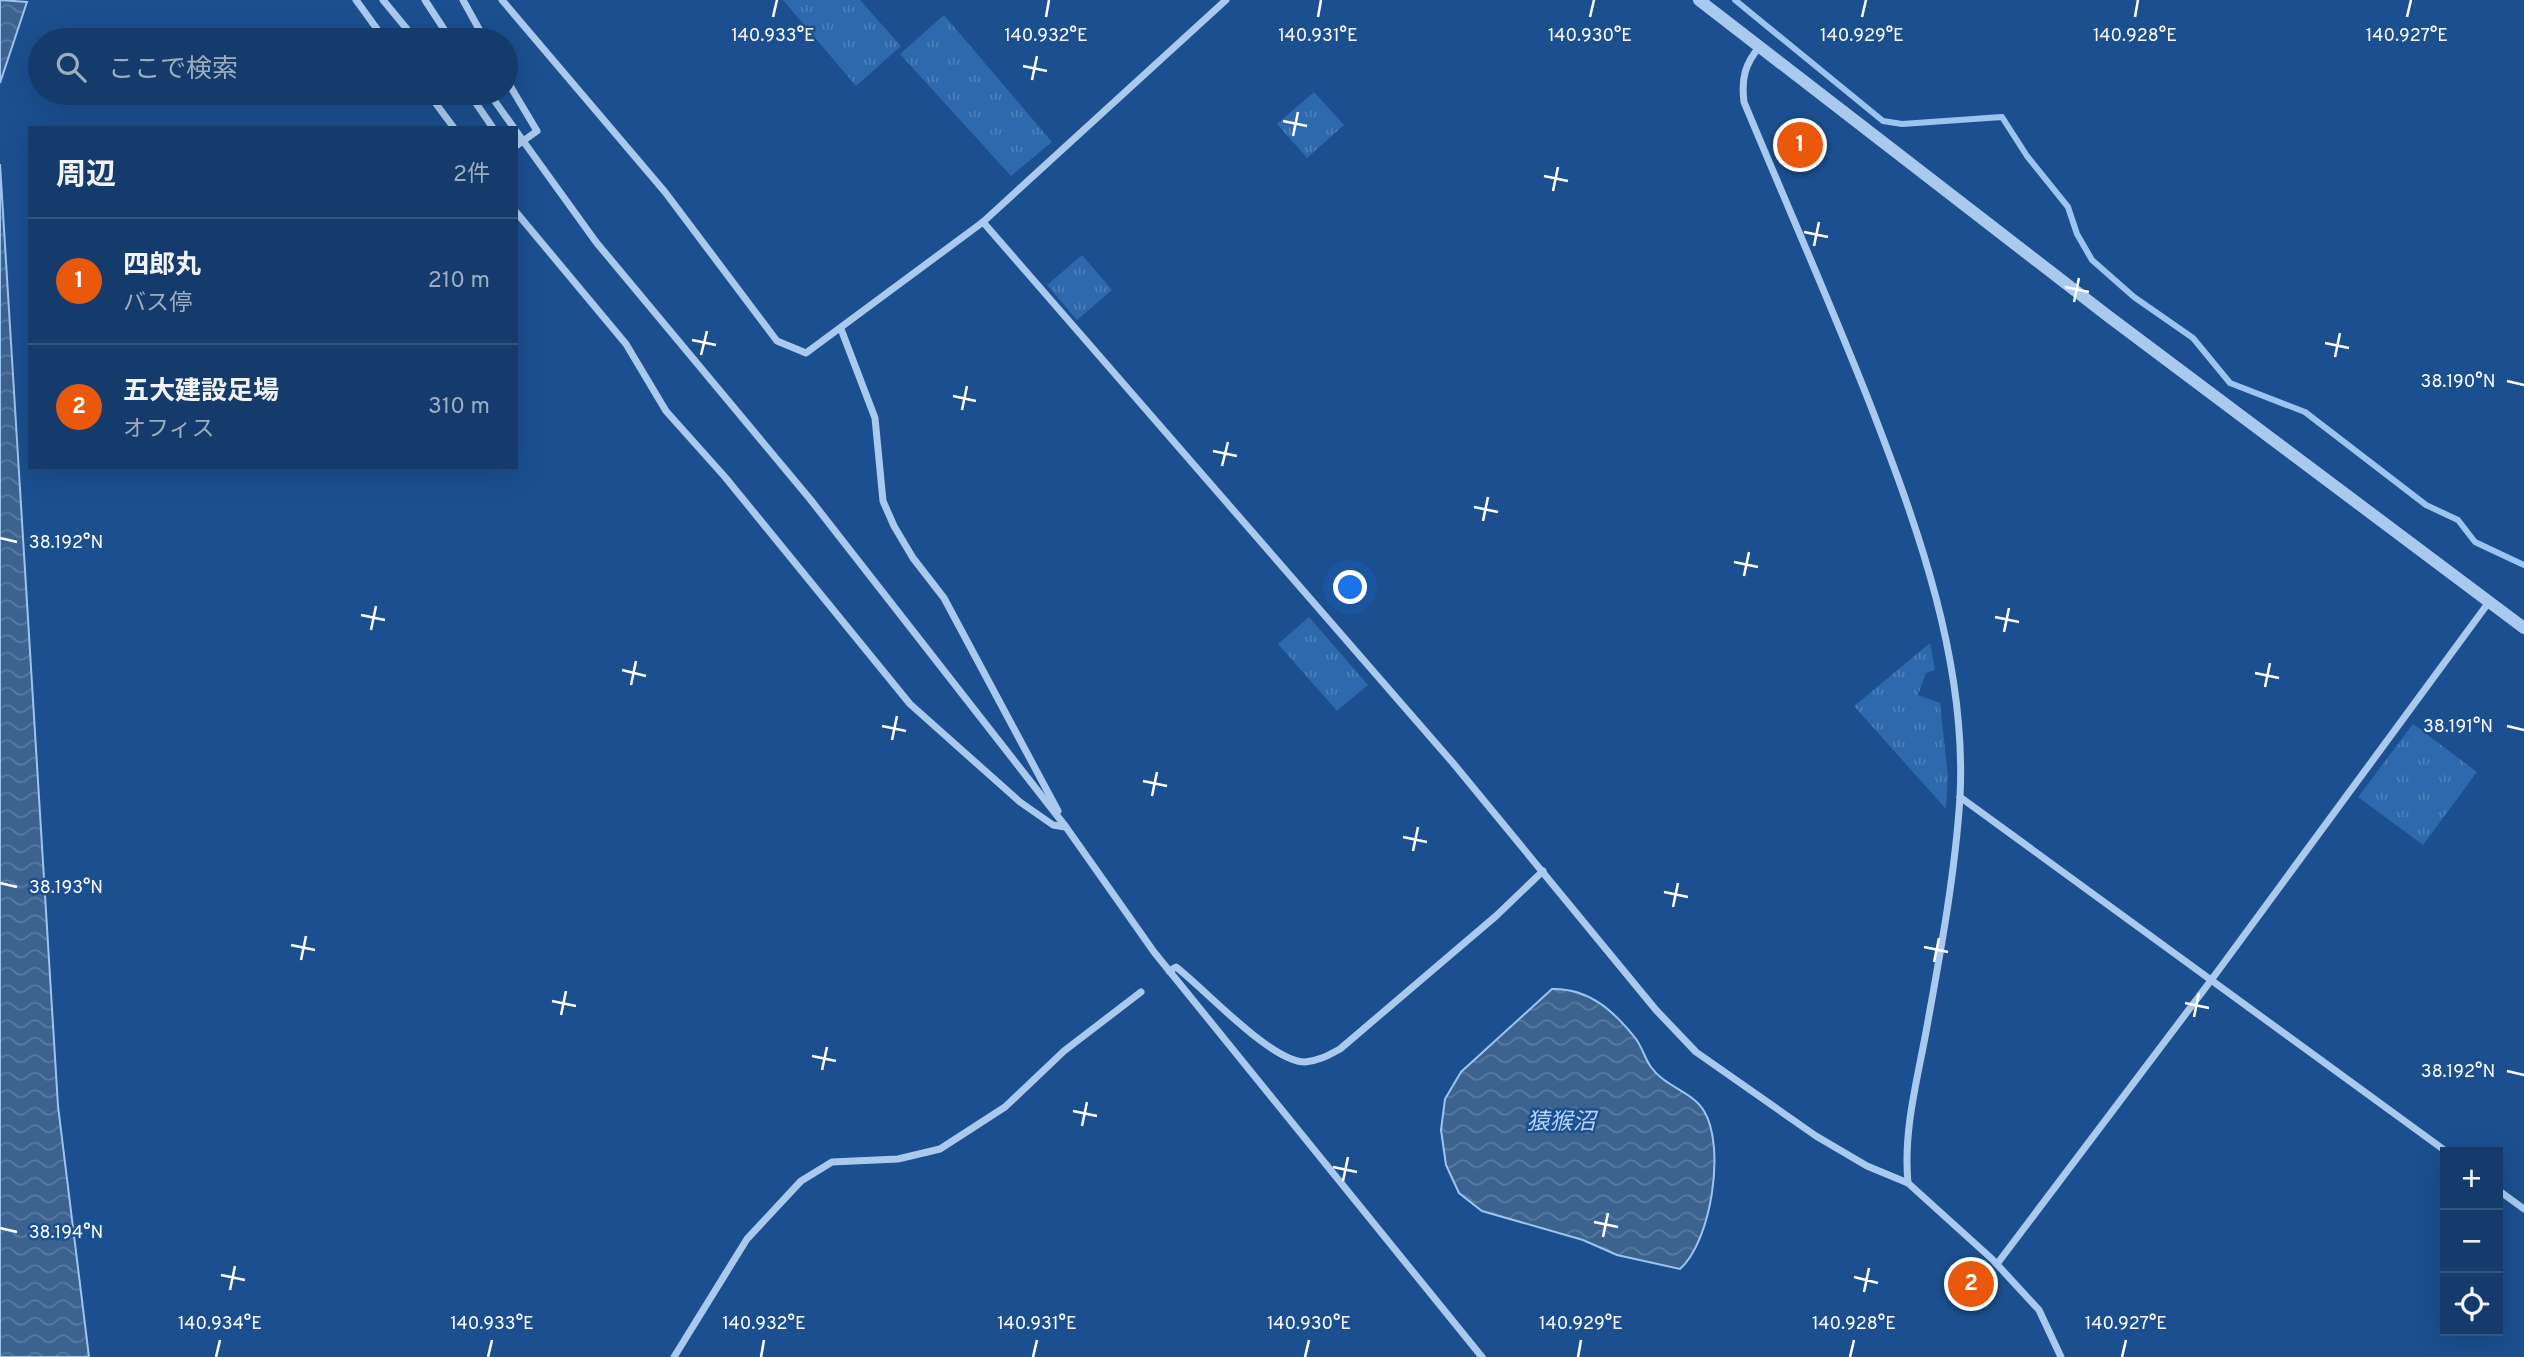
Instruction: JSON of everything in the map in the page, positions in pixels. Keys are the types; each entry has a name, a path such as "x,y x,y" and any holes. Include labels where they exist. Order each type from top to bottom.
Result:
{"street":[{"path":"356,0 376,28"},
{"path":"383,0 406,28"},
{"path":"425,0 443,28"},
{"path":"463,0 478,28"},
{"path":"502,0 665,192 777,341 806,353 983,222 1226,0"},
{"path":"1699,0 2097,307 2524,628"},
{"path":"1760,46 1746,64 1742,84 1744,102 1844,339 1920,544 1940,616 1954,689 1959,738 1959,797 1933,995 1909,1123 1906,1163 1908,1183"},
{"path":"518,99 537,131 520,144 596,242 810,499 1066,827 1170,971 1482,1357"},
{"path":"437,105 453,126"},
{"path":"477,105 492,126"},
{"path":"497,105 512,126"},
{"path":"518,214 626,344 666,411 733,486 910,704 1020,802 1053,825 1066,827"},
{"path":"983,222 1543,871 1656,1010 1696,1052 1816,1136 1867,1166 1908,1183 1997,1264 2039,1310 2061,1357"},
{"path":"841,329 875,418 883,501 888,514 913,558 944,598 1066,827"},
{"path":"1997,1264 2212,979 2489,601"},
{"path":"1959,797 2440,1147"},
{"path":"1170,971 1176,967 1204,989 1256,1040 1303,1062 1321,1059 1340,1048 1496,916 1543,871"},
{"path":"674,1357 747,1239 801,1181 832,1162 898,1159 940,1149 1005,1107 1064,1051 1141,992"},
{"path":"2503,1194 2524,1209"}],"green space":[{"path":"783,0 860,0 901,46 856,86"},
{"path":"944,15 1052,142 1011,176 900,54"},
{"path":"1314,92 1344,125 1307,158 1277,124"},
{"path":"1082,255 1112,290 1077,320 1047,285"},
{"path":"1309,617 1368,685 1337,711 1278,644"},
{"path":"1930,643 1935,670 1926,673 1918,695 1940,703 1948,777 1946,809 1854,706"},
{"path":"2413,724 2477,772 2423,845 2358,797"}],"water":[{"path":"0,0 27,2 0,83"},
{"path":"0,164 58,1106 89,1357 0,1357"},
{"name":"猿猴沼","path":"1552,989 1578,992 1610,1011 1636,1039 1657,1074 1693,1098 1704,1111 1711,1127 1714,1147 1712,1193 1700,1238 1691,1256 1680,1269 1617,1255 1583,1240 1482,1211 1459,1193 1446,1165 1441,1130 1445,1099 1461,1072"}],"waterway":[{"path":"1735,0 1883,121 1902,124 2002,117 2027,156 2068,207 2077,234 2092,260 2134,297 2193,338 2230,383 2305,412 2426,505 2458,520 2475,542 2524,565"}],"place":[{"name":"四郎丸","path":"1800,145"},
{"name":"五大建設足場","path":"1971,1284"}]}
